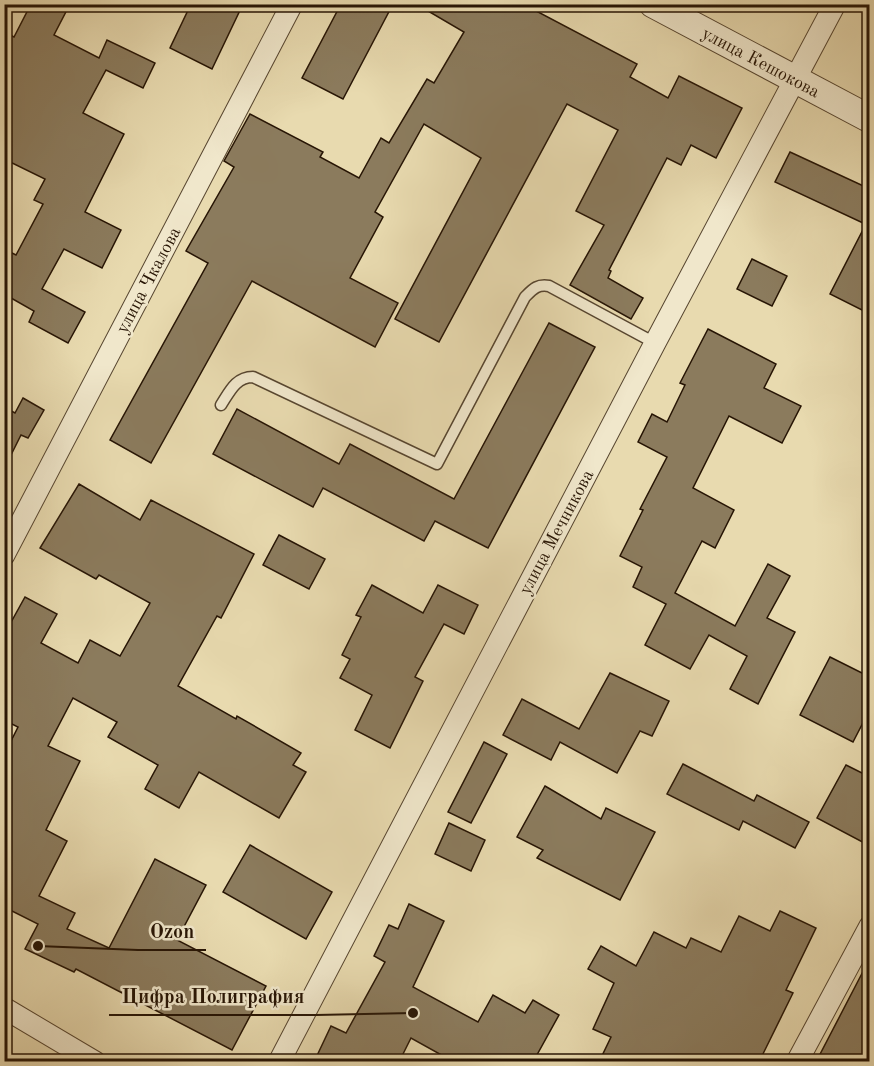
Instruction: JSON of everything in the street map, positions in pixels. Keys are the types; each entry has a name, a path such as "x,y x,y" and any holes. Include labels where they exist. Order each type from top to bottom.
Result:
{"street":[{"name":"улица Чкалова","path":"4,555 292,4"},
{"name":"улица Кешокова","path":"653,4 870,119"},
{"name":"улица Мечникова","path":"279,1062 655,343 836,4"},
{"path":"797,1062 870,926"},
{"path":"4,1008 95,1062"}],"lane":[{"path":"221,405 234,384 245,377 253,377 437,465 525,297 534,288 540,285 549,286 655,343"}],"building":[{"path":"31,4 70,4 54,35 99,58 107,40 155,63 143,88 106,70 83,113 124,134 85,212 121,230 102,268 64,249 42,289 85,312 68,343 29,322 34,311 4,294 4,249 16,255 43,204 34,200 45,179 4,159 4,32 14,37"},
{"path":"191,4 243,4 212,69 170,48"},
{"path":"341,4 393,4 343,99 302,78"},
{"path":"416,4 523,4 637,64 630,77 668,98 679,76 742,108 716,158 691,145 681,165 667,158 609,270 611,271 608,278 643,298 631,319 570,285 604,225 576,211 618,130 567,104 439,342 395,319 481,158 424,124 375,212 383,217 350,278 398,303 375,347 252,281 151,463 110,440 208,263 186,251 234,167 224,161 250,114 323,152 320,157 359,178 381,138 389,143 427,79 434,83 464,32"},
{"path":"790,152 870,189 870,210 863,223 775,182"},
{"path":"870,216 870,314 830,294"},
{"path":"752,259 787,276 772,306 737,289"},
{"path":"549,323 595,347 488,548 435,521 424,541 323,488 313,507 213,454 237,409 339,464 350,444 454,499"},
{"path":"708,329 776,364 764,388 801,406 782,443 729,416 693,488 734,510 715,548 702,541 675,593 735,626 768,564 790,576 767,618 795,632 758,704 730,689 747,656 709,635 690,669 645,645 666,604 633,587 642,567 620,556 643,510 640,509 667,457 638,442 652,414 667,422 685,385 680,383"},
{"path":"23,398 44,410 28,438 21,435 4,469 4,407 15,413"},
{"path":"79,484 140,520 151,500 254,554 221,618 217,616 178,686 236,719 237,716 301,753 293,765 306,772 279,818 199,772 179,808 145,789 158,765 108,737 117,722 73,698 48,746 80,761 46,830 67,841 39,896 75,913 67,929 109,948 155,859 206,885 177,940 266,986 232,1050 76,969 74,972 25,949 38,924 4,907 4,755 18,727 4,720 4,635 25,597 57,614 41,643 78,663 90,640 120,656 150,603 99,575 96,579 40,548"},
{"path":"279,535 325,559 309,589 263,565"},
{"path":"372,585 423,613 438,585 478,605 464,634 444,624 415,677 423,681 390,748 355,730 372,695 340,678 350,659 342,655 361,617 356,615"},
{"path":"830,657 870,677 870,709 853,742 800,715"},
{"path":"610,673 669,701 652,736 640,731 617,773 560,742 551,760 503,735 522,699 579,729"},
{"path":"484,742 507,754 471,823 448,812"},
{"path":"683,764 754,801 757,795 809,822 795,848 743,821 739,830 667,794"},
{"path":"846,765 870,777 870,846 817,818"},
{"path":"545,786 601,819 606,808 655,832 620,900 537,858 543,850 517,837"},
{"path":"449,823 485,840 471,871 435,854"},
{"path":"250,845 332,892 306,939 223,892"},
{"path":"409,904 444,921 413,987 478,1022 493,995 525,1013 533,1000 559,1015 533,1062 454,1062 411,1038 399,1062 314,1062 331,1026 346,1033 385,962 374,956 389,925 398,929"},
{"path":"780,911 816,928 786,990 793,993 759,1062 599,1062 611,1037 593,1029 614,983 588,969 601,946 636,966 654,932 686,948 691,938 721,952 739,916 770,931"},
{"path":"870,958 870,1062 816,1062"}],"place":[{"name":"Ozon","path":"38,946"},
{"name":"Цифра Полиграфия","path":"413,1013"}]}
